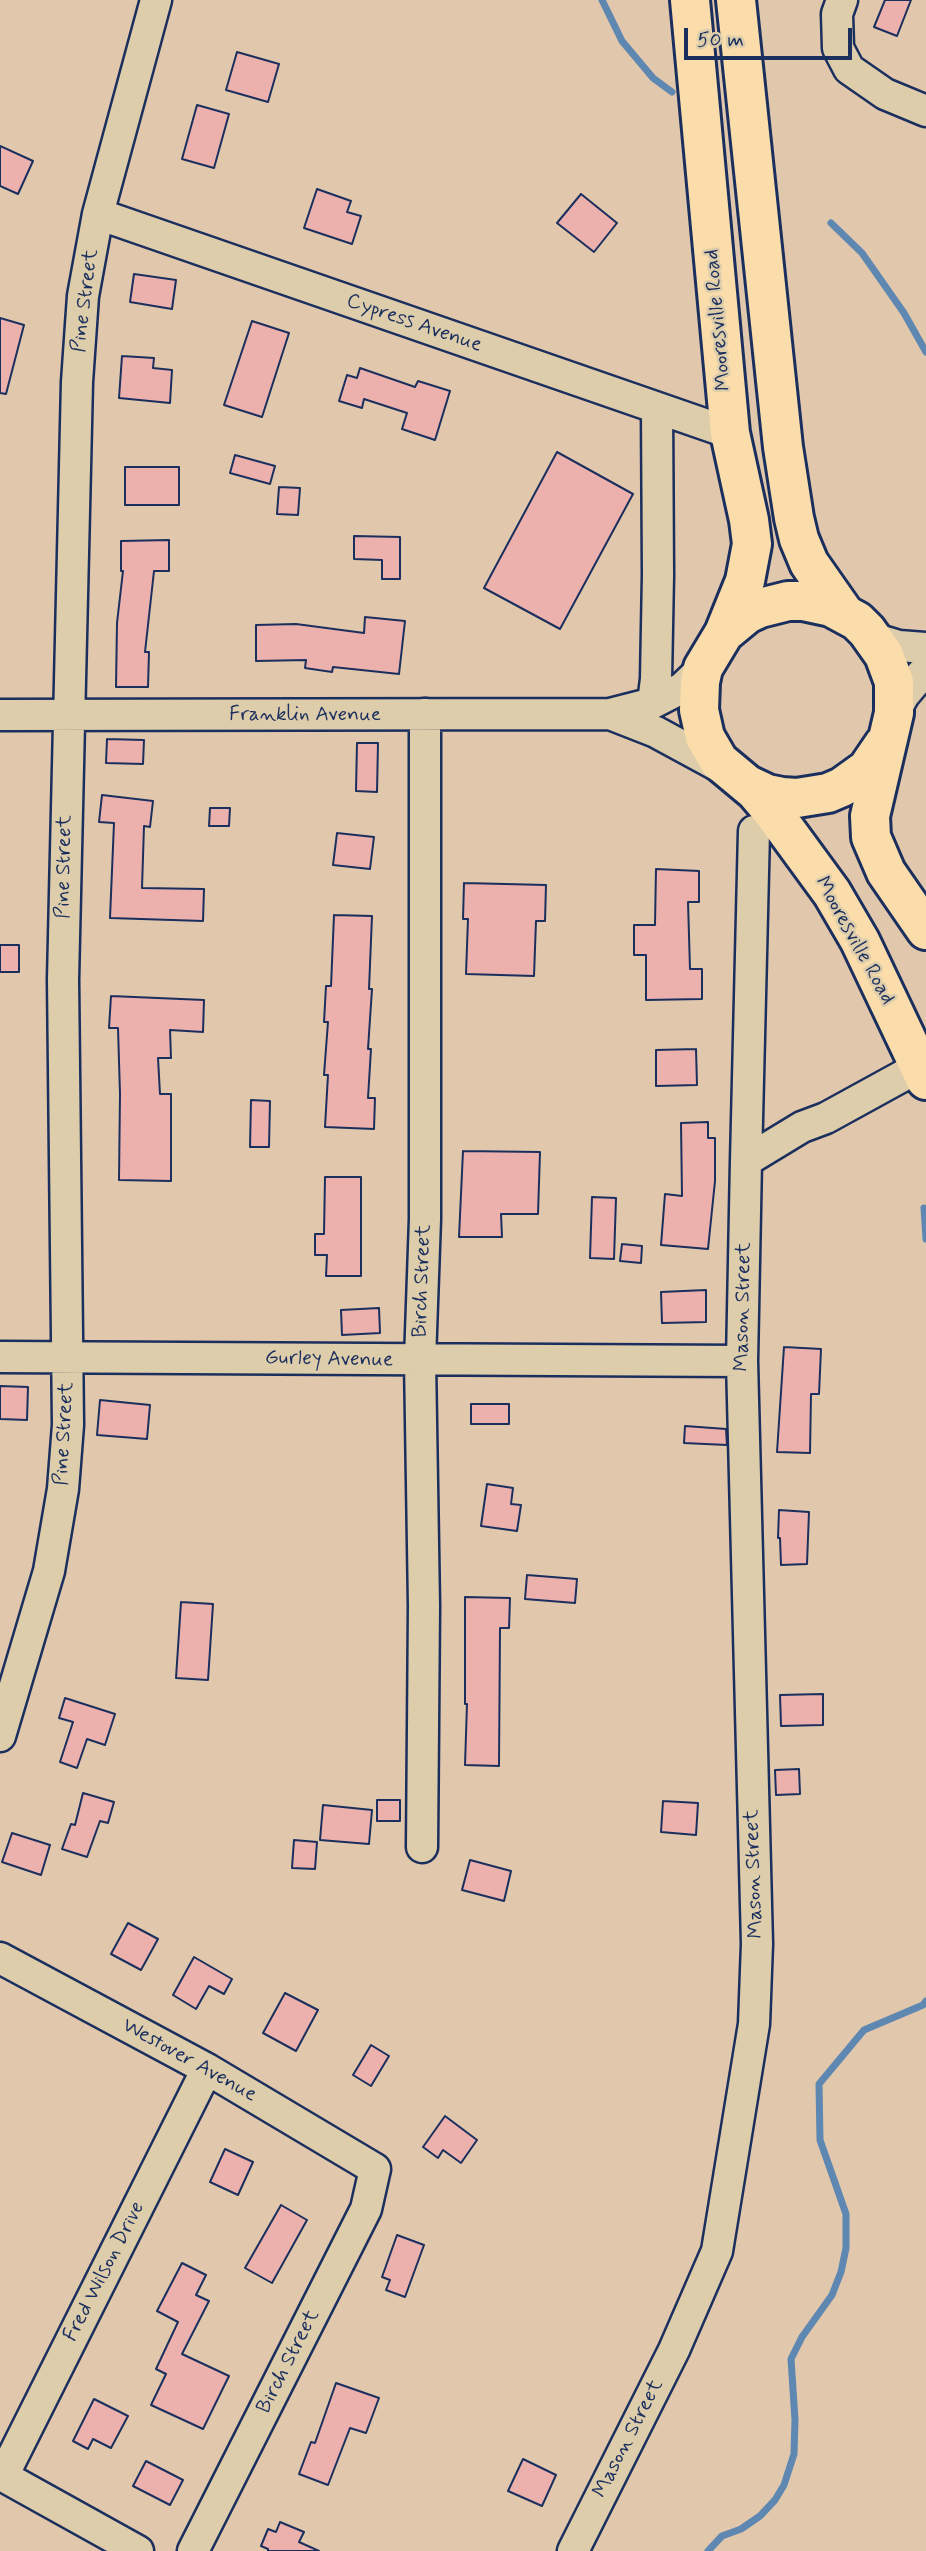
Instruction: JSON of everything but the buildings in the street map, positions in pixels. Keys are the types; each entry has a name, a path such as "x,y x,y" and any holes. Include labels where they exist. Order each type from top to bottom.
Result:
{"main road":[{"name":"Mooresville Road","path":"691,0 730,433 752,544 745,581 724,633"},
{"path":"736,0 782,434 794,518 809,563 856,622 877,642 890,668 895,697 870,816 871,837 886,872 926,930"},
{"name":"Mooresville Road","path":"856,622 817,603 803,601 781,602 747,614 724,633 703,668 698,695 701,723 711,750 734,776 755,791 772,811 832,893 860,941 923,1074"},
{"path":"734,776 753,788 782,797 813,797 828,793 842,787 867,769 877,757 892,721"}],"street":[{"name":"Pine Street","path":"0,1736 49,1571 63,1489 68,1424 62,978 77,382 83,296 97,214 156,0"},
{"path":"842,0 836,14 838,48 849,69 885,94 926,111"},
{"name":"Cypress Avenue","path":"97,214 730,433"},
{"path":"653,703 658,575 657,408"},
{"path":"856,622 879,640 899,646 926,648"},
{"name":"Franklin Avenue","path":"0,715 610,714 653,703 681,688 703,668"},
{"path":"892,721 904,695 926,669"},
{"name":"Franklin Avenue","path":"610,714 656,732 734,776"},
{"name":"Birch Street","path":"422,1847 425,1606 421,1360 425,1219 425,715"},
{"name":"Mason Street","path":"573,2551 674,2350 717,2251 754,2024 757,1944 742,1361 754,831"},
{"path":"746,1161 802,1127 923,1074"},
{"name":"Gurley Avenue","path":"0,1357 742,1361"},
{"name":"Westover Avenue","path":"0,1958 207,2069 375,2169"},
{"name":"Fred Wilson Drive","path":"138,2551 3,2476 207,2069"},
{"name":"Birch Street","path":"193,2551 366,2209 375,2169"}],"waterway":[{"path":"602,0 622,41 653,78 672,92"},
{"path":"831,223 862,253 904,313 926,352"},
{"path":"924,1208 926,1239"},
{"path":"708,2551 722,2536 741,2529 760,2516 784,2485 794,2454 791,2359 802,2337 832,2295 841,2272 846,2248 846,2214 820,2140 819,2084 864,2030 923,2005 926,2001"}]}
